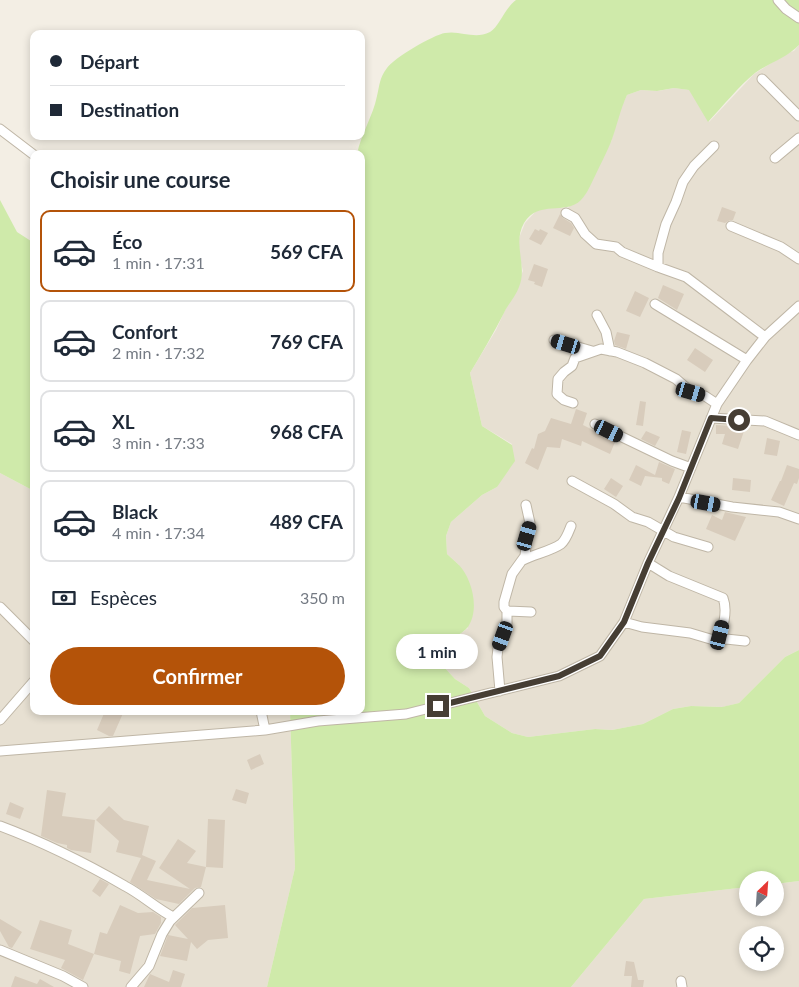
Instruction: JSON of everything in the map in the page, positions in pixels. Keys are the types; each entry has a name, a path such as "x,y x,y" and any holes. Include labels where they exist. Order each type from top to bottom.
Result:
{"street":[{"path":"778,0 786,9 799,18"},
{"path":"762,79 799,116"},
{"path":"0,129 30,152"},
{"path":"775,158 799,138"},
{"path":"658,267 658,253 666,224 683,182 694,166 714,146"},
{"path":"566,213 575,218 585,234 596,244 616,247 622,252 686,278 765,337"},
{"path":"731,226 781,247 799,259"},
{"path":"655,304 747,360"},
{"path":"0,751 265,730 318,721 406,714 559,676 600,656 624,622 648,563 679,498 717,404 765,337 799,306"},
{"path":"597,315 606,332 610,351"},
{"path":"554,340 592,351"},
{"path":"573,403 564,400 557,394 558,379 572,366 576,358 601,349 645,363 676,379 691,392 705,396 717,404"},
{"path":"711,418 766,421 799,435"},
{"path":"595,424 672,461 691,468"},
{"path":"572,481 593,491 632,517 648,522 674,537 708,547"},
{"path":"679,498 732,508 779,512 799,519"},
{"path":"523,560 530,523 526,505"},
{"path":"500,691 497,657 498,648 507,624 507,611 504,607 504,602 512,574 516,566 523,560 563,543 571,526"},
{"path":"648,563 668,576 723,598 725,612 717,641"},
{"path":"0,607 30,637"},
{"path":"507,611 531,612"},
{"path":"624,622 642,627 690,633 717,641 726,639 745,642"},
{"path":"0,720 30,686"},
{"path":"262,715 265,730"},
{"path":"0,826 34,838 126,886 173,917"},
{"path":"131,987 149,966 162,934 173,917 199,893"},
{"path":"0,950 83,987"}],"shaded area":[{"path":"799,45 799,650 785,657 739,703 723,707 691,706 673,709 643,724 612,730 595,729 528,737 512,733 485,716 469,688 455,679 443,666 447,651 455,638 468,628 459,565 447,554 446,536 451,522 482,495 497,487 512,444 482,426 470,373 496,330 523,271 519,254 519,238 525,223 536,211 551,207 568,208 611,142 620,109 627,95 641,90 658,91 674,88 690,90 709,122 754,74 787,53 794,51"},
{"path":"0,473 30,489 30,715 290,715 295,868 267,987 0,987"},
{"path":"799,881 799,987 571,987 644,899 739,888 739,916 784,916 784,883"}],"green space":[{"path":"516,0 799,0 799,45 755,73 708,122 689,90 674,88 657,91 641,90 627,95 611,142 583,198 575,205 544,209 530,216 524,223 519,239 522,271 519,287 470,373 482,426 512,445 515,461 497,487 482,495 451,522 446,536 447,554 459,565 468,578 474,603 472,620 468,627 451,644 443,666 455,679 469,688 485,716 512,733 528,737 595,729 612,730 643,724 673,709 691,706 722,707 739,703 785,657 799,650 799,881 784,883 784,871 739,871 739,888 644,899 571,987 267,987 295,868 290,715 365,715 365,150 358,150 362,140 365,140 365,130 381,79 391,64 414,48 445,33 478,35 490,32"},
{"path":"0,200 17,232 30,240 30,489 0,473"}],"building":[{"path":"722,207 736,212 733,220 725,223 717,221"},
{"path":"560,214 574,228 570,236 553,228"},
{"path":"535,229 548,233 541,245 529,239"},
{"path":"534,264 548,269 542,287 528,280"},
{"path":"663,285 684,294 677,310 658,298"},
{"path":"635,291 649,298 640,317 626,311"},
{"path":"617,332 630,335 626,349 615,345 614,341"},
{"path":"695,348 713,360 705,372 687,360"},
{"path":"640,401 646,402 643,426 636,425"},
{"path":"576,409 587,413 583,425 605,436 604,438 615,442 610,454 582,441 581,446 562,439 560,448 547,447 538,470 525,463 532,448 534,449 538,434 545,431 551,418 571,424"},
{"path":"716,425 745,428 738,449 722,444 725,434 716,434"},
{"path":"682,430 691,432 686,454 677,452"},
{"path":"646,431 660,437 655,446 641,439"},
{"path":"767,438 780,441 777,456 764,454"},
{"path":"659,462 675,469 669,484 662,481 662,478 645,476 641,486 629,480 636,465 655,475"},
{"path":"787,465 799,469 799,478 797,484 794,483 784,506 771,500"},
{"path":"611,478 623,486 616,497 604,489"},
{"path":"733,478 751,480 750,492 732,490"},
{"path":"725,512 746,517 735,541 706,529 712,515 722,520"},
{"path":"103,715 122,715 113,736 97,730"},
{"path":"260,754 264,764 251,770 247,760"},
{"path":"236,789 249,793 246,804 232,800"},
{"path":"47,790 66,793 62,816 95,820 91,853 71,850 67,848 67,845 41,836"},
{"path":"10,802 24,808 20,819 6,814"},
{"path":"109,806 124,820 149,826 142,855 156,861 147,880 190,889 159,868 178,839 196,851 187,863 206,867 201,887 195,888 179,904 156,899 130,882 141,858 116,852 119,841 96,820"},
{"path":"208,819 225,820 223,868 206,867"},
{"path":"100,879 109,884 100,897 92,891"},
{"path":"120,905 138,913 153,912 161,917 161,923 155,934 140,936 130,974 119,971 121,961 94,954 100,932 107,934"},
{"path":"225,905 228,938 208,940 197,949 191,942 187,961 160,956 168,935 188,939 175,925 192,908"},
{"path":"0,919 22,932 12,948 9,947 0,931"},
{"path":"40,920 72,930 68,944 94,954 83,980 61,968 65,960 30,949"},
{"path":"626,961 634,962 638,980 644,980 643,987 631,987 632,976 624,976"},
{"path":"173,970 185,974 181,987 144,987 150,974 169,982"},
{"path":"15,976 37,984 40,979 54,987 11,987"}],"route":[{"path":"438,706 559,676 600,656 624,622 648,563 679,498 711,418 739,420"}]}
